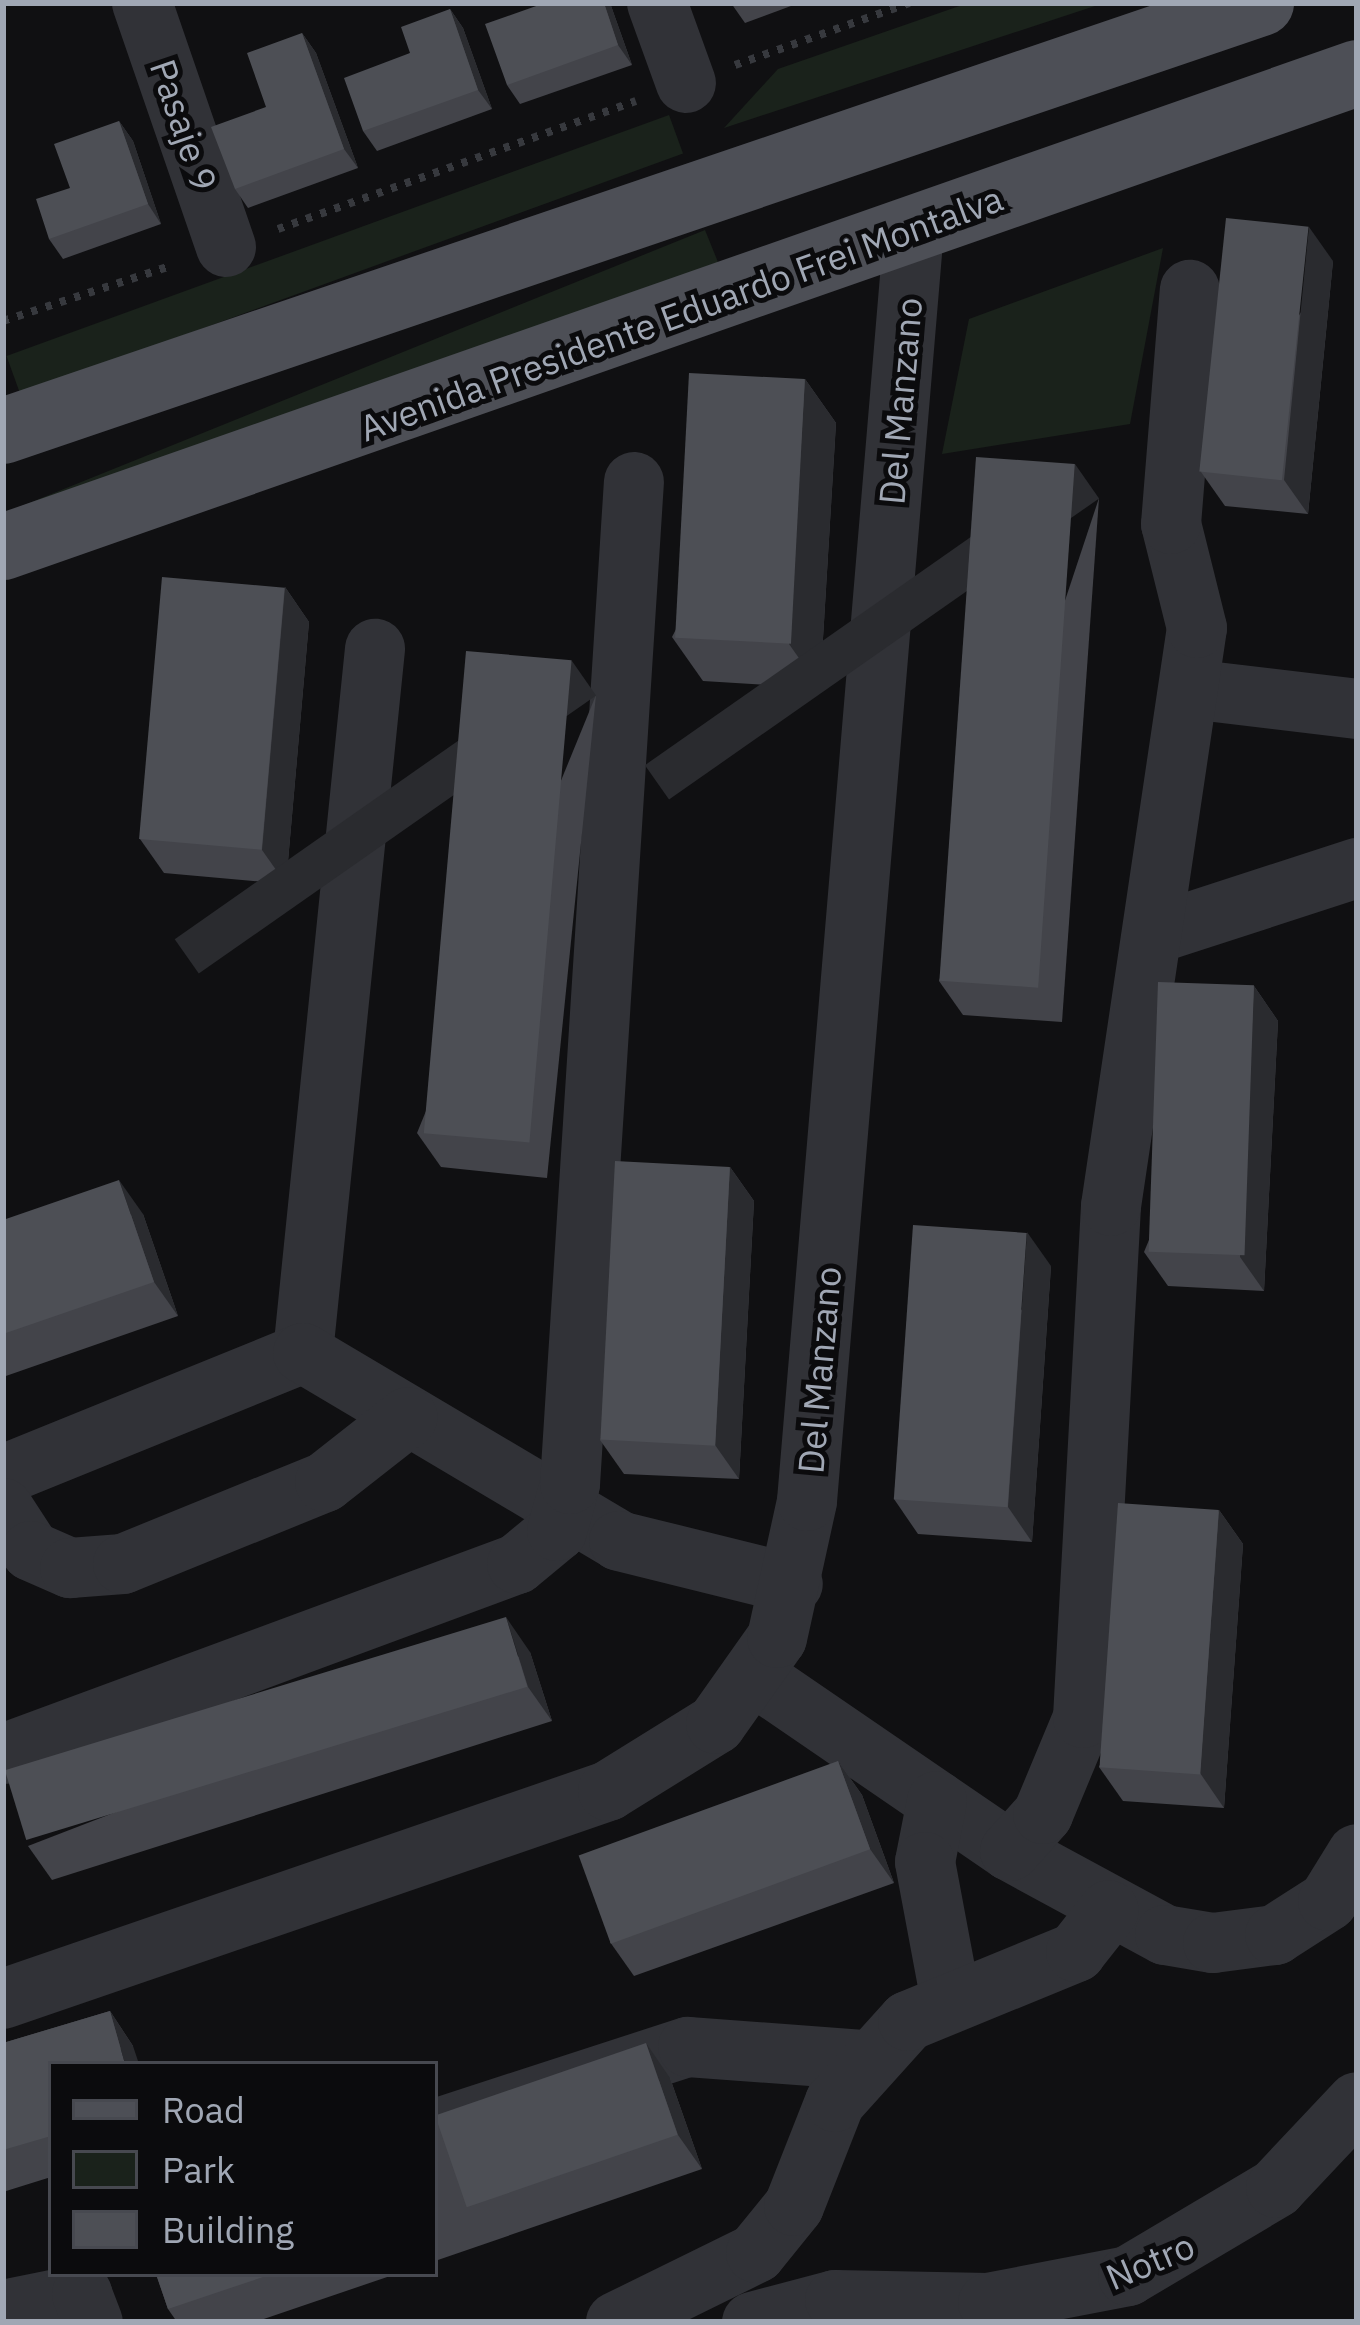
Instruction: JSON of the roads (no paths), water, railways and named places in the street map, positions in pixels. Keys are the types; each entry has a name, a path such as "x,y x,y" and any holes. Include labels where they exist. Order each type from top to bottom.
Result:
{"main road":[{"path":"3,431 1261,3"},
{"name":"Avenida Presidente Eduardo Frei Montalva","path":"3,547 1357,73"}],"street":[{"name":"Pasaje 9","path":"142,3 226,247"},
{"path":"657,3 686,83"},
{"name":"Del Manzano","path":"3,1999 608,1791 716,1724 753,1675 793,1584 914,229"},
{"path":"1010,1851 1042,1814 1083,1718 1111,1206 1160,932 1197,628 1171,524 1190,290"},
{"path":"3,1754 532,1558 565,1513 634,482"},
{"path":"303,1353 375,649"},
{"path":"1190,689 1357,709"},
{"path":"1160,932 1357,868"},
{"path":"303,1353 565,1513 657,1556 793,1584"},
{"path":"3,1475 303,1353"},
{"path":"3,1508 31,1551 70,1568 123,1564 325,1482 408,1417"},
{"path":"753,1675 1010,1851 1109,1910 1166,1935 1258,1942 1328,1900 1357,1854"},
{"path":"938,1801 925,1862 950,1996"},
{"path":"616,2322 756,2253 794,2206 863,2060 950,1996 1076,1952 1109,1910"},
{"path":"438,2128 688,2047 863,2060"},
{"name":"Notro","path":"752,2322 819,2302 898,2313 1058,2295 1128,2276 1276,2188 1357,2102"},
{"path":"3,2310 93,2296"}]}
